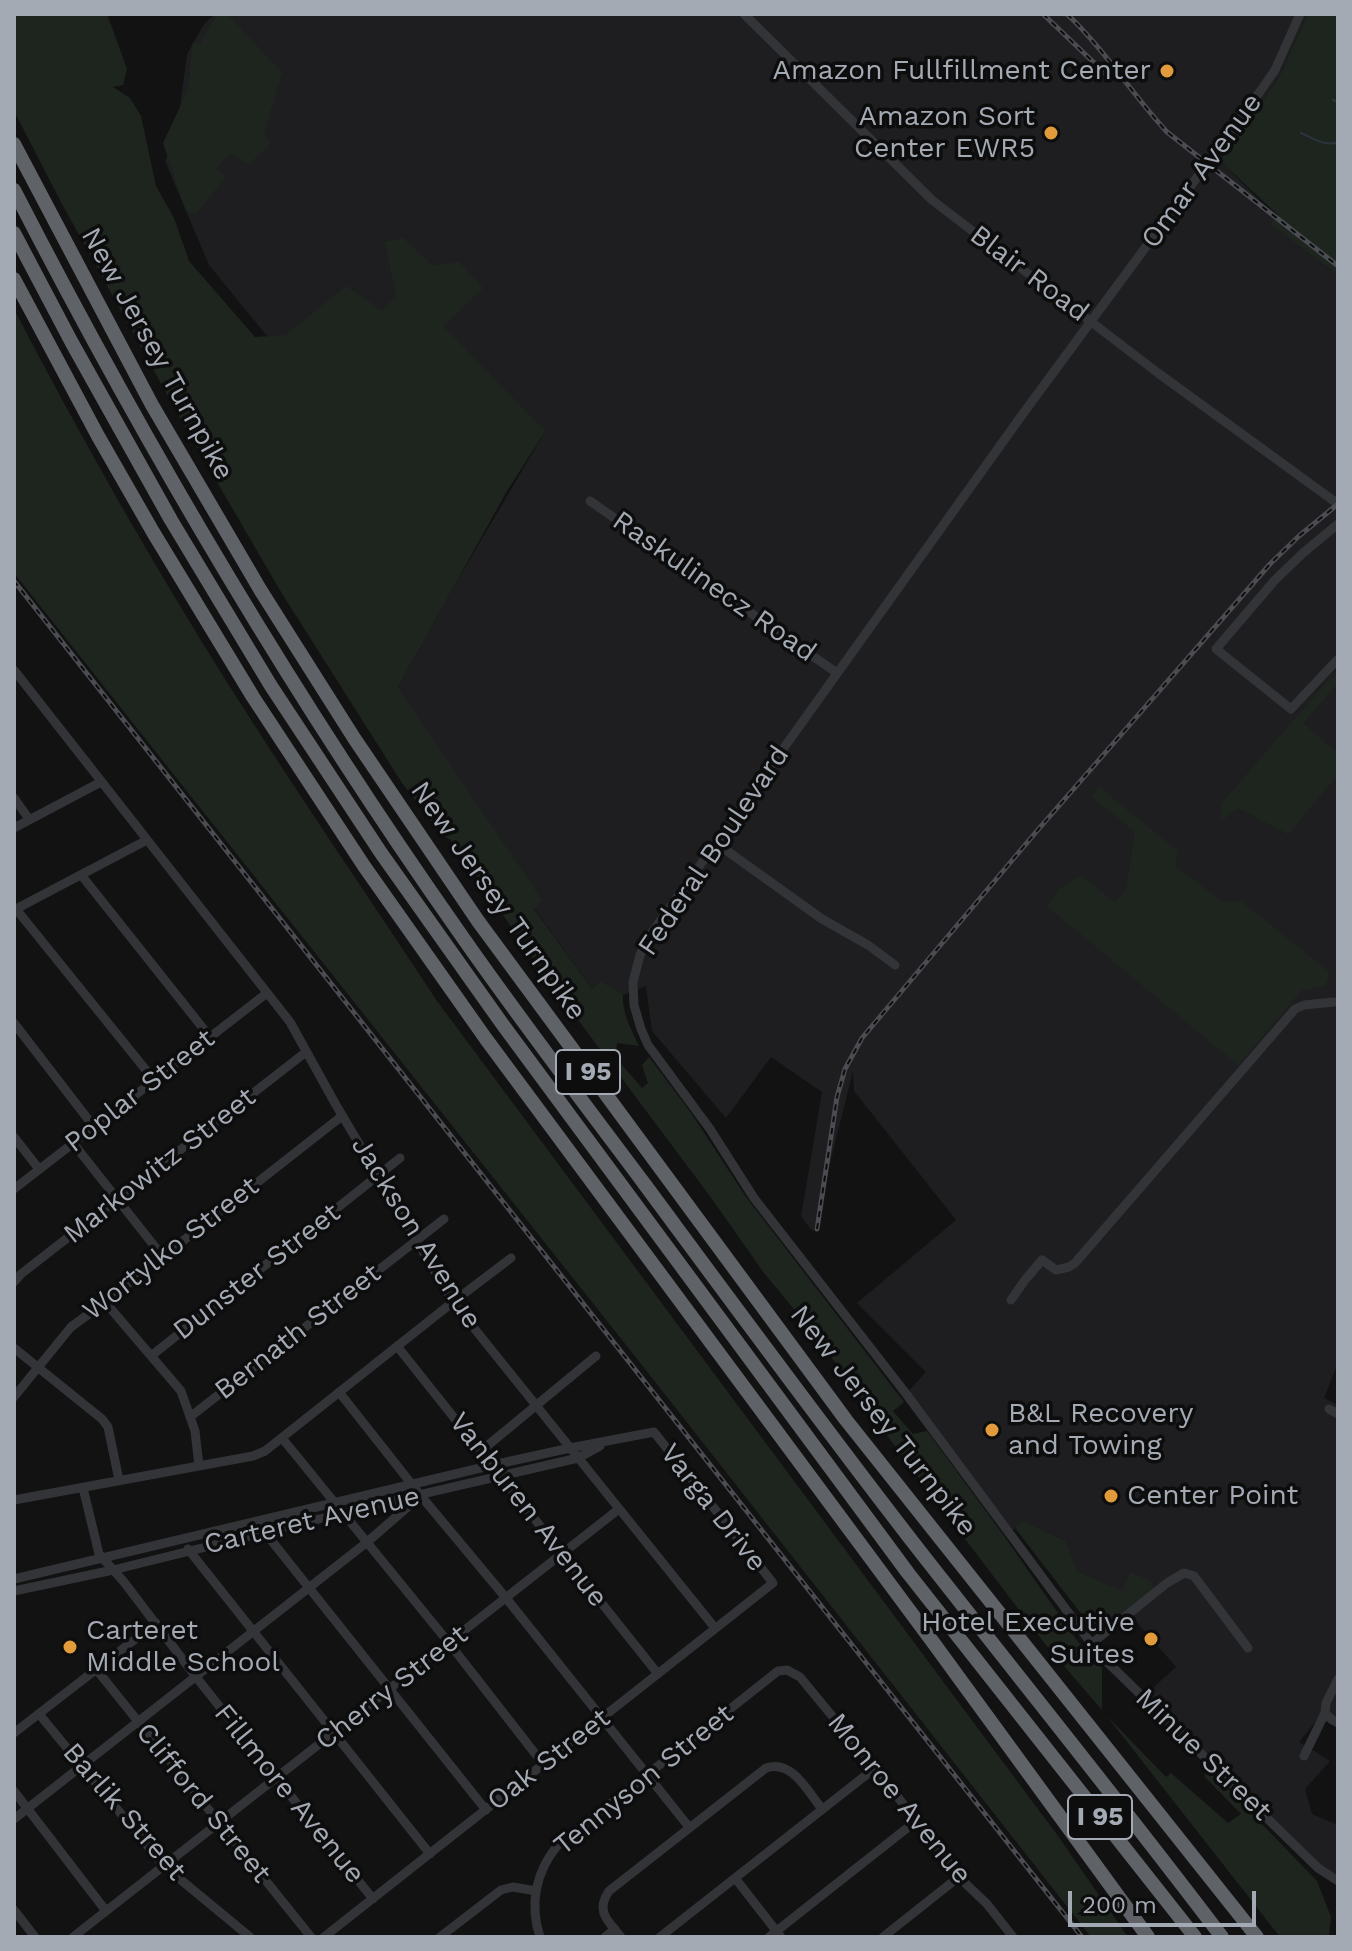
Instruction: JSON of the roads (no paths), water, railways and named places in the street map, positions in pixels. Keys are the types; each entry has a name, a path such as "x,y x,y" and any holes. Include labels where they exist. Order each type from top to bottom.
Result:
{"highway":[{"name":"New Jersey Turnpike","path":"14,144 152,405 261,591 354,738 469,908 846,1420 1257,1937"},
{"name":"New Jersey Turnpike","path":"14,190 134,416 235,589 334,747 461,935 826,1429 1222,1937"},
{"name":"I 95","path":"14,233 179,533 271,686 381,853 503,1025 908,1573 1195,1937"},
{"name":"I 95","path":"14,279 153,532 253,697 364,866 495,1052 1146,1935"},
{"path":"1163,1897 1184,1937"}],"street":[{"name":"Blair Road","path":"744,14 932,200 1158,373 1338,504"},
{"name":"Omar Avenue","path":"1091,320 1270,78 1300,14"},
{"name":"Federal Boulevard","path":"904,1391 754,1198 710,1129 648,1045 634,1005 633,982 644,945 1091,320"},
{"name":"Raskulinecz Road","path":"590,501 837,673"},
{"path":"1338,524 1275,580 1216,649 1291,709 1338,659"},
{"name":"Jackson Avenue","path":"14,670 290,1022 453,1302 715,1628"},
{"path":"14,828 101,782"},
{"path":"14,798 29,819"},
{"path":"147,840 15,910 154,1080"},
{"path":"716,843 822,919 868,945 895,965"},
{"path":"82,876 210,1037"},
{"name":"Poplar Street","path":"14,1189 267,993"},
{"path":"1011,1300 1042,1260 1056,1270 1075,1263 1295,1009 1334,1002"},
{"path":"14,1023 94,1127"},
{"name":"Markowitz Street","path":"14,1282 306,1052"},
{"name":"Wortylko Street","path":"14,1397 71,1327 342,1116"},
{"path":"14,1137 39,1169"},
{"path":"73,1143 163,1257"},
{"name":"Dunster Street","path":"151,1356 400,1158"},
{"name":"Bernath Street","path":"190,1417 444,1219"},
{"path":"14,1500 253,1456 265,1451 511,1258"},
{"path":"105,1302 181,1391 195,1431 199,1466"},
{"name":"Vanburen Avenue","path":"397,1346 658,1674"},
{"path":"14,1348 102,1419 108,1427 119,1480"},
{"path":"481,1451 596,1356"},
{"name":"Minue Street","path":"904,1391 1099,1654 1318,1868 1338,1881"},
{"path":"339,1392 689,1827"},
{"name":"Carteret Avenue","path":"14,1579 493,1465 654,1432"},
{"name":"Varga Drive","path":"654,1432 773,1583"},
{"path":"282,1438 544,1765"},
{"name":"Carteret Avenue","path":"14,1591 578,1458 606,1442"},
{"name":"Fillmore Avenue","path":"83,1488 99,1554 373,1899"},
{"path":"14,1819 366,1543 421,1496"},
{"name":"Cherry Street","path":"73,1937 619,1509"},
{"path":"256,1521 486,1810"},
{"path":"181,1540 430,1854"},
{"path":"44,1572 47,1583"},
{"path":"1091,1644 1167,1583 1187,1573 1194,1576 1248,1648"},
{"name":"Oak Street","path":"324,1937 773,1583"},
{"path":"14,1733 156,1623"},
{"name":"Clifford Street","path":"96,1669 311,1937"},
{"name":"Monroe Avenue","path":"779,1671 787,1670 800,1677 973,1892 987,1904 1013,1937"},
{"name":"Tennyson Street","path":"536,1891 541,1871 557,1846 779,1671"},
{"path":"1304,1756 1338,1679"},
{"path":"1325,1713 1338,1723"},
{"name":"Barlik Street","path":"39,1714 164,1866 250,1937"},
{"path":"605,1937 618,1933 605,1917 602,1907 607,1893 772,1765 788,1769 822,1809"},
{"path":"660,1937 875,1768"},
{"path":"14,1791 106,1911"},
{"path":"735,1878 776,1935 916,1821"},
{"path":"883,1937 960,1876"},
{"path":"440,1937 501,1890 513,1887 536,1891 534,1910 540,1937"},
{"path":"14,1910 35,1937"}],"waterway":[{"path":"1333,100 1338,102"},
{"path":"1301,133 1324,143 1338,142"}],"railway":[{"path":"1043,14 1109,77"},
{"path":"1067,14 1167,132 1338,266"},
{"path":"817,1229 837,1097 845,1069 862,1038 1036,832 1270,564 1338,504"},
{"path":"14,581 1082,1937"}],"place":[{"name":"Amazon Fullfillment Center","path":"1167,71"},
{"name":"Amazon Sort Center EWR5","path":"1051,133"},
{"name":"B&L Recovery and Towing","path":"992,1430"},
{"name":"Center Point","path":"1111,1496"},
{"name":"Hotel Executive Suites","path":"1151,1639"},
{"name":"Carteret Middle School","path":"70,1647"}]}
